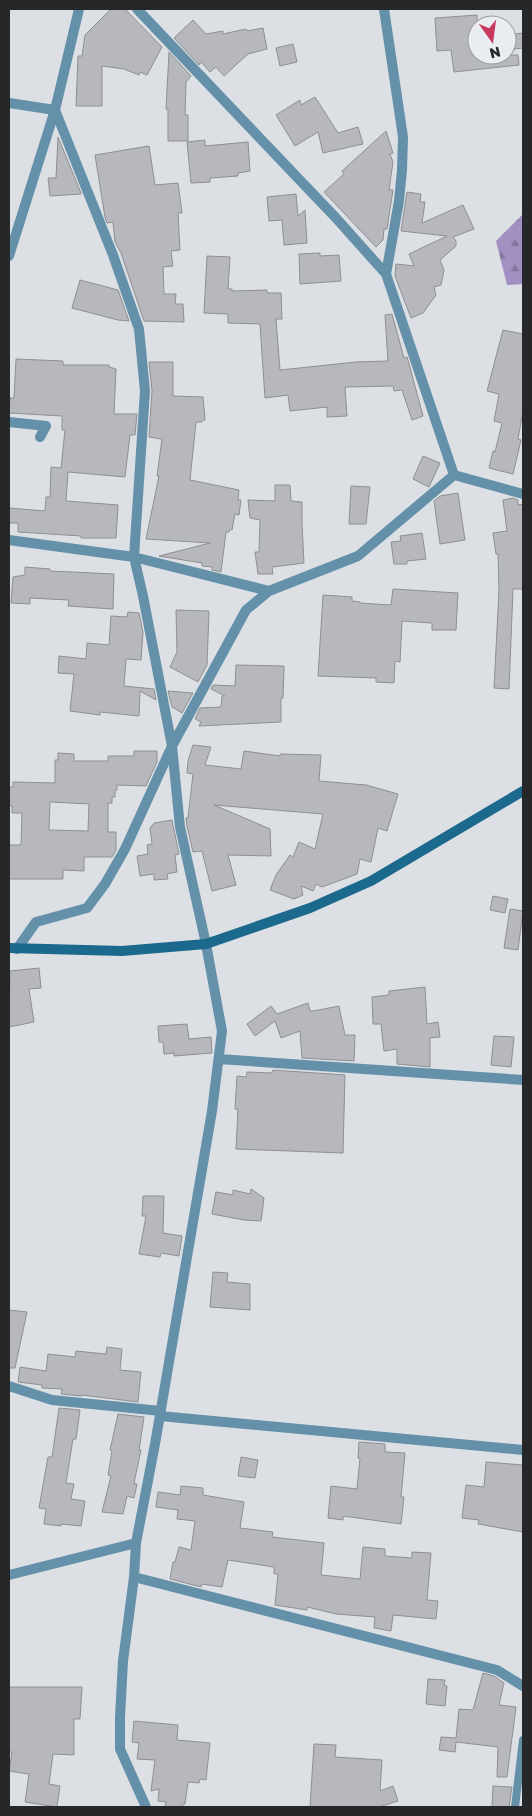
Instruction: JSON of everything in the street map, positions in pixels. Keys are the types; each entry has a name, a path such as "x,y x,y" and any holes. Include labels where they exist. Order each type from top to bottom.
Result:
{"street":[{"path":"9,256 55,110 79,9"},
{"path":"137,9 336,218 386,274 454,476"},
{"path":"384,9 403,137 399,201 386,274"},
{"path":"9,103 55,110"},
{"path":"55,110 113,255 140,329 144,391 134,557 172,746 180,827 206,944 222,1031 212,1111 136,1542 134,1578 124,1661 120,1749 146,1807"},
{"path":"9,422 46,426 40,438"},
{"path":"454,476 523,494"},
{"path":"13,949 36,922 87,908 105,884 125,848 172,746 246,610 269,591 358,556 454,476"},
{"path":"9,540 134,557 269,591"},
{"path":"13,949 122,951 206,944 310,908 371,881 523,791"},
{"path":"219,1059 523,1080"},
{"path":"9,1386 52,1400 160,1413 523,1450"},
{"path":"9,1575 136,1542"},
{"path":"134,1578 497,1670 523,1686"}],"lane":[{"path":"514,1807 523,1740"}],"green space":[{"path":"523,214 523,284 507,285 496,241"}],"building":[{"path":"111,9 125,9 162,47 147,75 140,72 139,75 124,69 102,66 102,106 76,106 78,56 82,56 85,35"},
{"path":"467,16 467,65 517,65 518,55 519,65 454,72 451,50 437,51 435,18"},
{"path":"193,20 206,34 223,31 223,34 246,29 247,31 263,28 267,49 248,54 224,76 216,67 210,72 201,62 199,65 174,38"},
{"path":"523,33 523,48 517,49 517,34"},
{"path":"293,44 297,62 280,66 276,48"},
{"path":"169,52 191,76 186,82 185,115 188,115 188,141 168,141 168,109 166,109"},
{"path":"315,97 338,133 358,127 363,144 323,153 318,132 295,146 276,115 300,100 301,105"},
{"path":"386,131 393,153 390,154 393,162 389,190 393,190 387,229 384,229 383,240 376,247 324,192 344,174 342,171"},
{"path":"58,137 81,194 50,196 48,178 56,178"},
{"path":"205,140 205,146 248,142 250,171 238,173 238,176 210,178 210,182 191,183 187,142"},
{"path":"149,146 155,185 178,183 182,213 178,213 180,250 171,251 173,266 163,267 164,294 176,294 175,304 183,304 184,322 144,321 121,253 115,242 113,222 107,223 105,217 95,155"},
{"path":"407,192 421,194 420,202 425,202 422,223 463,205 474,229 453,237 456,241 456,246 440,260 444,270 441,285 434,287 436,295 423,313 411,318 395,276 396,264 414,266 409,254 447,236 401,231"},
{"path":"296,194 298,216 305,210 307,243 284,245 282,220 269,221 267,197"},
{"path":"320,253 320,256 339,255 341,281 300,284 299,254"},
{"path":"207,256 230,257 228,289 232,289 232,291 267,290 267,293 281,293 282,319 276,319 280,370 356,362 388,361 385,315 392,314 404,358 407,357 408,360 423,416 412,420 402,390 394,391 393,386 345,387 347,416 327,417 327,407 290,411 288,395 265,398 260,324 228,323 228,314 204,313"},
{"path":"80,280 118,290 129,321 72,308"},
{"path":"503,330 523,334 523,411 518,439 521,440 513,474 489,468 502,423 494,421 499,394 487,391"},
{"path":"16,359 63,361 63,365 109,365 109,367 116,369 114,414 137,414 135,435 130,435 125,477 68,472 66,501 118,505 116,538 81,538 81,536 18,532 18,523 9,523 9,508 45,511 46,497 50,497 51,467 61,468 65,430 62,430 62,416 9,413 10,398 14,398"},
{"path":"149,362 173,362 173,396 203,397 205,420 196,422 190,480 239,490 238,500 241,500 239,515 235,514 232,530 230,529 229,532 226,532 221,572 212,570 212,567 202,566 202,563 159,556 210,543 146,539 159,476 157,476 162,439 149,437 152,391"},
{"path":"423,456 440,463 429,487 413,479"},
{"path":"275,485 290,485 291,501 302,502 304,563 272,567 273,574 258,574 255,552 259,552 260,520 250,518 248,500 275,501"},
{"path":"351,486 370,487 366,524 349,524"},
{"path":"458,493 465,540 440,544 434,501 440,496"},
{"path":"513,498 518,500 518,505 523,504 523,589 513,589 509,689 494,688 499,590 498,554 496,554 493,533 507,531 503,500"},
{"path":"422,533 426,559 407,561 407,564 394,564 391,542 401,541 400,536"},
{"path":"25,567 50,569 50,571 114,574 113,609 68,606 69,600 30,598 30,604 11,603 13,577 25,575"},
{"path":"393,589 458,593 456,630 432,630 432,623 402,621 400,662 395,661 394,683 376,682 376,678 318,676 323,595 352,597 352,601 360,603 391,605"},
{"path":"176,610 209,611 207,665 198,682 170,667 177,652"},
{"path":"128,612 139,613 143,632 141,660 126,659 124,686 154,689 156,700 140,691 139,716 100,712 100,715 70,711 74,674 58,673 59,656 86,659 87,643 109,645 111,616 127,617"},
{"path":"236,665 284,666 281,722 199,726 201,722 195,719 200,708 221,707 222,696 225,696 211,689 213,685 235,686"},
{"path":"168,691 193,693 182,713 172,707"},
{"path":"193,745 211,747 205,765 241,769 244,751 280,756 280,754 321,755 319,781 366,785 398,794 387,831 378,828 371,862 360,859 357,874 322,887 316,884 313,891 301,886 303,895 294,899 270,890 276,875 290,855 293,857 299,842 315,849 323,814 214,805 270,829 271,856 228,855 236,885 212,891 202,851 193,852 187,826 186,818 188,818 193,774 187,773 188,761"},
{"path":"134,751 157,751 157,762 146,786 117,785 115,797 112,797 112,803 108,803 108,832 116,832 116,850 112,857 84,857 84,871 63,870 63,879 9,879 9,845 21,845 22,813 12,813 12,806 9,805 9,787 13,787 13,782 55,783 55,760 58,760 58,753 74,754 74,761 108,761 108,756 134,756","holes":["50,802 89,804 88,831 49,830"]},
{"path":"172,820 179,854 175,855 177,872 167,874 168,879 154,880 154,874 140,876 137,856 148,854 147,845 152,844 150,828 154,823"},
{"path":"493,896 508,899 505,913 490,910"},
{"path":"510,909 523,911 518,950 504,948"},
{"path":"39,968 41,988 29,989 34,1022 9,1027 10,971"},
{"path":"425,987 427,1024 438,1022 440,1037 430,1038 430,1067 397,1064 397,1049 384,1051 381,1024 373,1024 372,997 389,995 389,991"},
{"path":"308,1003 310,1011 339,1006 345,1035 355,1035 354,1061 302,1058 300,1031 281,1038 275,1021 255,1036 247,1024 271,1006 277,1014"},
{"path":"187,1024 189,1039 211,1037 212,1053 174,1056 174,1053 164,1054 163,1042 159,1042 158,1026"},
{"path":"494,1036 514,1037 511,1067 491,1065"},
{"path":"273,1070 345,1075 343,1153 236,1149 238,1109 235,1109 237,1076 246,1077 247,1072 272,1073"},
{"path":"251,1189 264,1198 261,1221 212,1214 216,1192 233,1195 233,1190 250,1194"},
{"path":"143,1196 164,1196 163,1233 182,1236 179,1256 161,1253 160,1257 139,1254 146,1216 142,1216"},
{"path":"213,1272 228,1273 227,1282 250,1284 250,1310 210,1307"},
{"path":"9,1310 27,1312 15,1368 9,1368"},
{"path":"107,1347 122,1349 120,1370 141,1372 138,1402 61,1394 62,1389 42,1388 42,1385 18,1382 20,1367 46,1371 48,1354 75,1357 76,1351 106,1354"},
{"path":"59,1408 80,1410 76,1439 73,1439 66,1483 74,1484 71,1499 85,1501 81,1526 44,1524 46,1509 39,1508 48,1457 52,1457"},
{"path":"118,1414 144,1417 139,1450 141,1450 134,1483 137,1484 134,1498 127,1496 123,1514 102,1512 111,1476 108,1475 112,1451 110,1450"},
{"path":"359,1442 385,1444 385,1452 405,1453 401,1497 404,1497 401,1524 343,1516 343,1520 328,1518 331,1486 357,1489 360,1458 358,1458"},
{"path":"241,1457 258,1460 255,1478 238,1476"},
{"path":"486,1462 523,1465 523,1532 478,1524 479,1520 462,1518 466,1485 484,1487"},
{"path":"181,1486 203,1488 203,1495 244,1502 240,1528 273,1532 272,1537 324,1543 321,1575 360,1579 363,1547 385,1549 385,1556 412,1558 412,1552 431,1553 427,1600 438,1601 436,1619 393,1615 391,1631 374,1628 375,1617 336,1614 307,1607 307,1610 275,1605 278,1574 274,1574 274,1567 228,1560 222,1587 202,1584 201,1587 170,1579 173,1562 175,1562 179,1547 191,1550 195,1521 177,1519 178,1510 156,1507 158,1492 180,1495"},
{"path":"483,1673 494,1676 504,1683 499,1705 516,1707 507,1777 497,1777 498,1747 456,1742 455,1752 439,1750 441,1737 456,1738 459,1709 473,1710"},
{"path":"428,1679 445,1680 444,1685 447,1686 445,1706 426,1704"},
{"path":"9,1687 82,1687 80,1719 74,1719 74,1755 53,1754 49,1784 60,1786 57,1807 25,1802 29,1774 9,1771 12,1752 9,1752"},
{"path":"134,1721 178,1725 177,1740 210,1743 206,1780 200,1779 199,1783 188,1782 185,1804 182,1807 165,1807 166,1802 158,1801 159,1789 151,1791 155,1760 137,1759 139,1743 132,1742"},
{"path":"314,1744 336,1745 335,1757 382,1760 380,1791 393,1786 398,1801 379,1807 310,1807"},
{"path":"493,1786 512,1787 509,1807 492,1807"}]}
